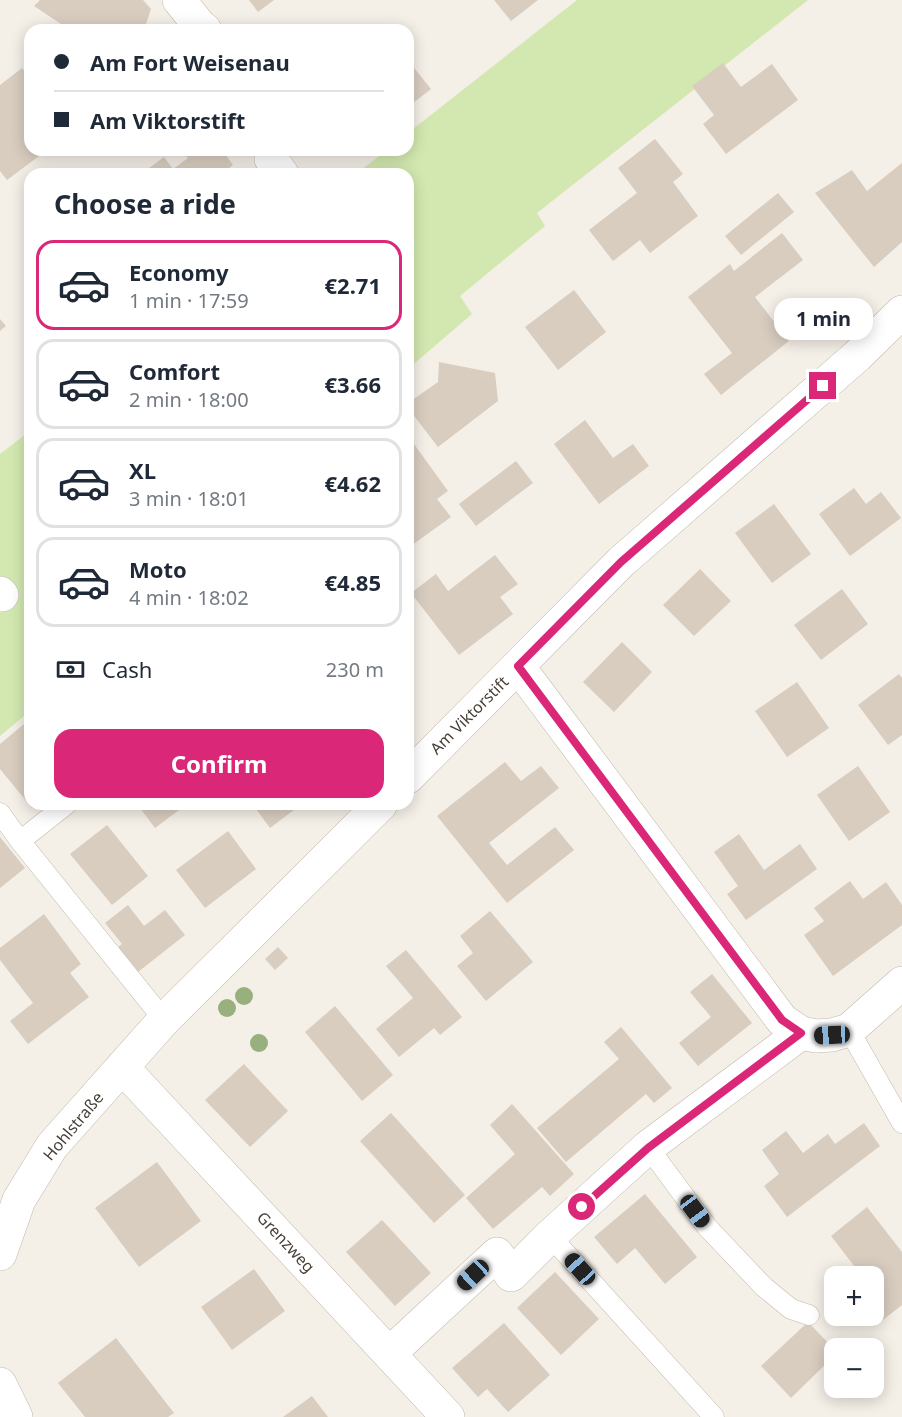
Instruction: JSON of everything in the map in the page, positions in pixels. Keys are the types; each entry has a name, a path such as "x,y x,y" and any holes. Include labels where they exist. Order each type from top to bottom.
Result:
{"street":[{"path":"179,0 198,24"},
{"name":"Am Viktorstift","path":"414,771 621,562 857,356 902,312"},
{"path":"518,666 782,1020 801,1033 816,1036 832,1035 849,1030 902,983"},
{"path":"122,1067 164,1020 375,810"},
{"path":"390,1353 497,1254 511,1275 550,1236 648,1148 801,1033"},
{"name":"Hohlstraße","path":"0,1254 19,1200 52,1146 122,1067"},
{"name":"Grenzweg","path":"122,1067 448,1417"},
{"path":"0,1384 16,1417"}],"lane":[{"path":"20,841 59,810"},
{"path":"0,813 164,1020"},
{"path":"849,1030 902,1123"},
{"path":"648,1148 707,1227 764,1287 791,1309 809,1315"},
{"path":"550,1236 714,1417"}],"green space":[{"path":"577,0 808,0 537,213 545,226 460,296 472,314 414,364 414,168 364,168 379,156 414,156 414,128"},
{"path":"24,436 24,716 0,736 0,454"}],"building":[{"path":"40,0 143,0 151,9 146,24 61,24 34,6"},
{"path":"249,0 274,0 258,12"},
{"path":"494,0 538,0 511,21"},
{"path":"723,63 741,87 772,64 798,100 726,154 703,124 714,115 692,86"},
{"path":"22,68 24,70 24,156 39,156 7,180 0,171 0,85"},
{"path":"414,68 431,89 414,102"},
{"path":"655,139 683,174 673,182 698,216 650,253 640,240 613,261 589,230 637,193 618,168"},
{"path":"186,156 226,156 233,165 229,168 174,168 188,158"},
{"path":"164,157 172,168 149,168"},
{"path":"902,163 902,242 874,267 815,193 852,170 867,191"},
{"path":"778,193 794,212 741,255 725,236"},
{"path":"782,233 803,260 755,297 789,341 721,395 704,374 732,353 688,297 730,264 734,271"},
{"path":"574,290 606,332 558,370 525,327"},
{"path":"0,319 6,326 0,331"},
{"path":"439,362 495,373 498,401 438,447 414,416 414,399 438,382"},
{"path":"585,420 613,458 633,444 649,466 599,504 554,444"},
{"path":"414,444 448,491 437,499 451,517 414,544"},
{"path":"516,461 533,483 476,526 459,504"},
{"path":"854,488 866,504 881,492 901,518 850,556 819,514"},
{"path":"774,504 811,554 772,583 735,533"},
{"path":"495,555 518,584 500,597 513,614 459,655 414,597 414,591 436,574 448,591"},
{"path":"700,569 731,601 694,636 663,605"},
{"path":"842,589 868,624 821,660 794,625"},
{"path":"622,642 652,672 614,712 583,682"},
{"path":"899,674 902,678 902,735 888,745 858,705"},
{"path":"797,682 829,728 787,757 755,711"},
{"path":"24,724 24,798 0,769 0,744"},
{"path":"505,762 521,781 541,766 559,788 489,843 507,865 555,827 574,850 507,903 437,816"},
{"path":"858,766 890,812 849,841 817,795"},
{"path":"142,810 179,810 155,828"},
{"path":"257,810 294,810 270,828"},
{"path":"107,825 148,876 112,905 70,854"},
{"path":"228,831 256,869 205,908 176,870"},
{"path":"739,834 764,870 800,844 817,869 746,920 727,894 738,886 714,852"},
{"path":"0,837 25,868 0,888"},
{"path":"850,881 863,899 886,882 902,905 902,925 833,976 804,935 824,921 814,908"},
{"path":"128,905 144,926 165,910 185,935 138,972 118,947 122,944 105,923"},
{"path":"490,911 533,962 486,1001 457,966 473,953 460,936"},
{"path":"44,914 81,964 70,973 89,997 28,1044 10,1021 33,1003 0,960 0,948"},
{"path":"278,947 288,958 275,970 265,959"},
{"path":"406,950 462,1017 440,1035 434,1028 399,1057 376,1029 413,998 386,966"},
{"path":"712,974 752,1023 698,1066 679,1043 711,1017 690,992"},
{"path":"335,1006 393,1075 362,1101 305,1032"},
{"path":"621,1027 672,1088 654,1103 646,1094 566,1162 537,1128 619,1059 604,1042"},
{"path":"244,1064 288,1111 250,1147 205,1100"},
{"path":"512,1104 574,1174 550,1196 542,1187 493,1229 466,1198 515,1154 490,1125"},
{"path":"391,1113 465,1195 434,1223 360,1141"},
{"path":"864,1123 880,1146 787,1217 764,1186 779,1174 762,1150 786,1131 803,1153 828,1134 835,1144"},
{"path":"157,1162 201,1221 139,1267 95,1208"},
{"path":"645,1194 697,1257 665,1284 635,1248 617,1264 594,1237"},
{"path":"867,1207 902,1252 902,1305 884,1319 884,1266 854,1266 831,1236"},
{"path":"382,1220 431,1273 395,1306 346,1252"},
{"path":"254,1269 285,1311 232,1350 201,1307"},
{"path":"555,1272 599,1319 561,1355 517,1308"},
{"path":"808,1322 824,1339 824,1366 791,1398 761,1366"},
{"path":"504,1323 550,1375 508,1412 487,1389 478,1397 452,1368"},
{"path":"116,1338 174,1413 168,1417 85,1417 58,1383"},
{"path":"312,1396 328,1417 283,1417"}],"route":[{"path":"582,1207 648,1148 801,1033 782,1020 518,666 621,562 823,386"}]}
